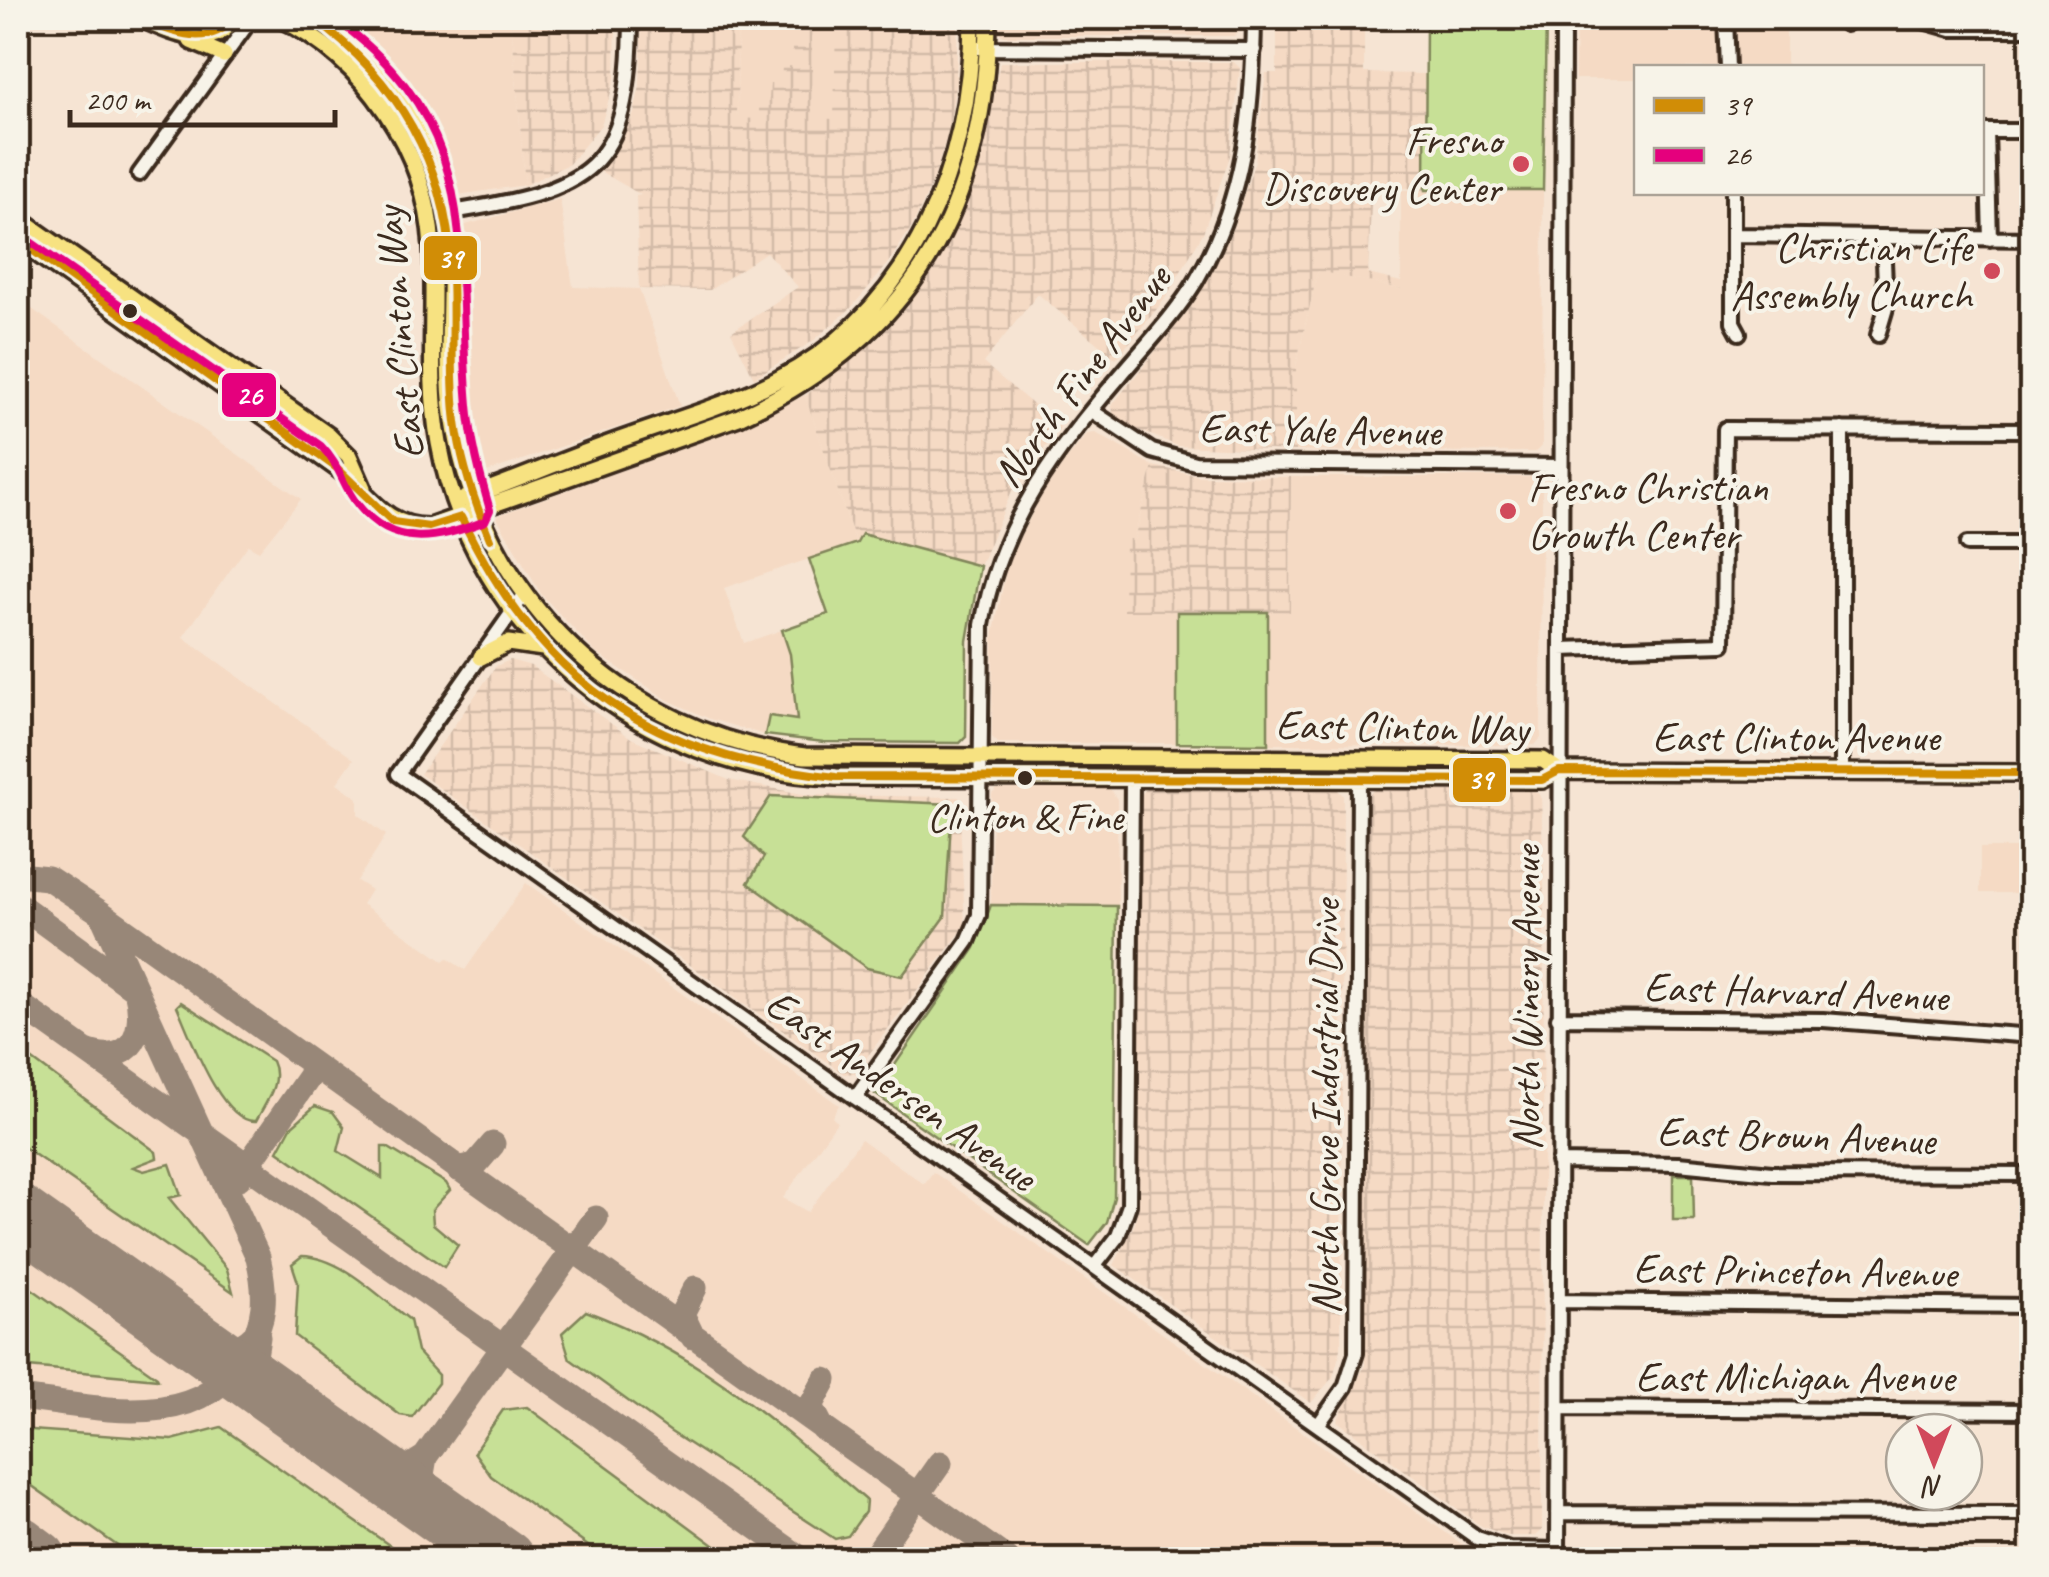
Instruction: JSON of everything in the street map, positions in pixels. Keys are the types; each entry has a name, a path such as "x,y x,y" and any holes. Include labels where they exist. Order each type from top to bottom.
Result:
{"main road":[{"path":"138,18 224,56"},
{"path":"164,29 206,38 223,32 235,18"},
{"name":"East Clinton Way","path":"279,18 347,65 390,117 415,167 429,218 433,403 458,510 480,560 513,611 544,648 606,702 658,733 720,758 779,772 981,778 1542,780 1559,771 1543,760 824,758 755,748 686,726 630,696 566,644 524,595 475,504 452,404 446,213 430,158 405,110 366,62 313,18"},
{"path":"972,18 980,48"},
{"path":"18,240 338,469 394,522 430,527 458,510 722,414 789,394 872,330 917,275 953,213 976,146 980,48 988,18"},
{"path":"390,117 408,135 435,204 446,213"},
{"path":"18,218 328,436 349,456 366,496"},
{"path":"43,258 55,243"},
{"path":"480,657 514,642 544,648"},
{"path":"658,733 729,754 755,748"},
{"name":"East Clinton Avenue","path":"1559,771 2032,773"}],"street":[{"path":"138,174 252,18"},
{"path":"446,213 533,199 560,188 592,165 614,135 624,110 630,79 631,18"},
{"name":"North Fine Avenue","path":"855,1098 974,929 981,899 980,651 989,582 1027,495 1184,297 1221,230 1247,146 1254,18"},
{"name":"North Winery Avenue","path":"1558,1555 1563,18"},
{"path":"1726,18 1728,65"},
{"path":"1912,18 1951,29 2032,29"},
{"path":"980,48 1254,50"},
{"path":"1990,238 1984,131 2032,130"},
{"path":"1732,195 1733,322 1739,332"},
{"path":"1734,234 2032,239"},
{"path":"1878,334 1886,308 1882,238"},
{"name":"East Yale Avenue","path":"1092,411 1152,451 1195,463 1561,466"},
{"path":"1560,649 1723,644 1726,428 2032,430"},
{"path":"1842,428 1842,772"},
{"path":"1967,544 2032,544"},
{"name":"East Andersen Avenue","path":"524,595 398,774 1477,1538 1509,1550 1558,1555"},
{"path":"1094,1267 1118,1236 1129,1206 1132,778"},
{"name":"North Grove Industrial Drive","path":"1318,1425 1345,1387 1356,1353 1359,779"},
{"name":"East Harvard Avenue","path":"1558,1018 1824,1020 2032,1036"},
{"name":"East Brown Avenue","path":"1558,1162 1678,1164 1772,1173 2032,1174"},
{"name":"East Princeton Avenue","path":"1558,1301 2032,1306"},
{"name":"East Michigan Avenue","path":"1558,1408 2032,1411"},
{"path":"1558,1512 2032,1514"}],"shaded area":[{"path":"333,18 511,18 525,185 458,195 436,136 407,85 381,53 377,56"},
{"path":"511,18 616,18 615,79 601,125 569,164 525,185"},
{"path":"642,18 738,18 737,118 759,119 759,99 769,99 770,83 781,83 782,67 792,66 792,23 776,22 776,18 812,18 812,118 834,119 836,18 958,18 956,82 948,133 933,181 912,227 851,308 813,341 754,378 731,332 798,287 766,252 710,290 639,289 636,196 641,195 600,171 618,148 634,113 640,86"},
{"path":"738,18 792,22 792,67 782,67 782,83 770,83 812,117 812,18 837,18 835,119 737,119"},
{"path":"998,18 1240,18 1240,31 1234,36 1004,36 998,32"},
{"path":"1576,18 1786,18 1788,65 1634,65 1634,79 1575,79"},
{"path":"1277,29 1364,29 1364,73 1426,74 1425,190 1370,184 1366,202 1371,204 1368,274 1401,282 1401,289 1318,271 1296,365 1296,451 1178,446 1131,427 1113,413 1112,405 1187,312 1233,228 1255,161 1266,73 1277,73"},
{"path":"1000,62 1234,62 1240,68 1230,156 1203,233 1165,299 1116,359 1038,294 983,363 1060,427 1011,493 980,566 863,534 856,543 805,396 878,338 941,257 982,161"},
{"path":"1401,190 1543,190 1542,446 1536,452 1296,451 1296,365 1318,270 1401,289"},
{"path":"560,199 573,287 639,289 680,406 481,474 471,443 463,384 462,226"},
{"path":"22,302 301,499 259,551 248,545 183,637 354,759 337,783 358,798 358,814 386,835 357,881 371,890 362,904 443,961 447,958 465,970 526,883 839,1105 832,1117 837,1122 783,1198 808,1212 861,1139 924,1184 933,1172 1483,1559 18,1559 18,307"},
{"path":"805,395 856,543 724,588 744,643 782,630 790,654 797,721 769,716 765,735 710,719 668,700 596,653 541,594 496,516 741,427"},
{"path":"1096,433 1153,466 1134,539 1125,539 1177,612 1177,743 998,743 992,737 993,637 1008,560 1049,481 1087,434"},
{"path":"1153,466 1201,476 1291,477 1290,612 1124,611 1125,539 1134,539"},
{"path":"1291,477 1536,477 1542,484 1541,738 1535,745 1268,744 1268,612 1290,611"},
{"path":"510,660 531,666 631,738 729,780 808,795 959,797 965,926 855,1073 844,1074 420,774 496,666"},
{"path":"997,789 1110,789 1117,799 1118,907 991,905 992,794"},
{"path":"1146,789 1338,790 1343,795 1341,1349 1333,1377 1311,1403 1114,1265 1135,1223 1139,1198 1141,795"},
{"path":"1374,790 1535,791 1541,796 1542,1530 1536,1536 1508,1536 1481,1526 1337,1421 1365,1365 1369,795"},
{"path":"1980,848 2031,848 2031,893 1980,893"}],"green space":[{"path":"1426,18 1546,18 1543,190 1425,190"},
{"path":"862,534 980,566 967,641 966,737 960,743 824,742 765,735 769,716 797,720 790,654 782,630 828,614 809,559 857,543"},
{"path":"1177,612 1268,612 1268,744 1177,743"},
{"path":"771,796 952,804 945,917 902,976 867,968 748,883 764,857 744,837"},
{"path":"991,905 1117,906 1114,1197 1107,1222 1089,1245 875,1094 975,948"},
{"path":"181,1002 272,1061 274,1084 256,1121 243,1118 219,1094 177,1006"},
{"path":"18,1049 156,1152 157,1158 133,1167 144,1171 170,1164 181,1195 169,1198 227,1269 233,1292 18,1143"},
{"path":"315,1106 333,1112 344,1127 338,1151 382,1178 382,1147 387,1147 446,1183 450,1190 432,1210 433,1224 458,1245 444,1267 278,1151 291,1127"},
{"path":"1673,1175 1693,1175 1694,1220 1673,1220"},
{"path":"302,1256 346,1271 410,1320 417,1352 438,1375 438,1383 412,1417 400,1415 295,1336 298,1282 292,1264"},
{"path":"18,1279 157,1377 158,1379 18,1366"},
{"path":"586,1311 702,1369 767,1417 866,1500 865,1512 848,1536 835,1539 671,1432 570,1359 562,1333"},
{"path":"527,1407 733,1559 606,1559 491,1476 474,1452 503,1410"},
{"path":"221,1427 409,1559 136,1559 18,1476 18,1429 172,1440"}],"taxiway":[{"path":"18,875 48,878 101,913 1008,1560"},
{"path":"18,904 136,990 139,1019 132,1042 114,1055 84,1050"},
{"path":"18,1398 143,1410 201,1397 225,1380 246,1354 261,1319 263,1284 258,1257 101,913"},
{"path":"18,1003 803,1560"},
{"path":"239,1178 316,1067"},
{"path":"458,1169 475,1165 493,1144"},
{"path":"371,1465 406,1469 425,1457 596,1218"},
{"path":"693,1337 682,1314 695,1288"},
{"path":"196,1341 234,1348 255,1335"},
{"path":"258,1337 254,1363 265,1389"},
{"path":"823,1429 811,1406 825,1380"},
{"path":"425,1457 421,1480 434,1509"},
{"path":"872,1560 940,1463"}],"runway":[{"path":"18,1214 505,1560"},
{"path":"18,1545 38,1560"}],"transit line":[{"name":"39","path":"139,18 189,35 213,33 235,18"},
{"name":"39","path":"313,18 344,43 395,99 429,163 448,236 458,437 490,539"},
{"name":"26","path":"18,233 321,446 358,505 386,529 417,537 433,536 485,521 490,510 476,458 468,405 460,241 453,193 440,147 417,103 383,60 334,18"},
{"name":"39","path":"18,240 338,469 393,522 429,527 461,517 492,575 527,625 566,667 610,702 658,730 711,751 771,767 836,777 1542,780 1559,771 2032,773"}],"place":[{"name":"Fresno Discovery Center","path":"1521,164"},
{"name":"Christian Life Assembly Church","path":"1992,271"},
{"name":"Fresno Christian Growth Center","path":"1508,511"},
{"name":"Clinton & Fine","path":"1025,778"}]}
